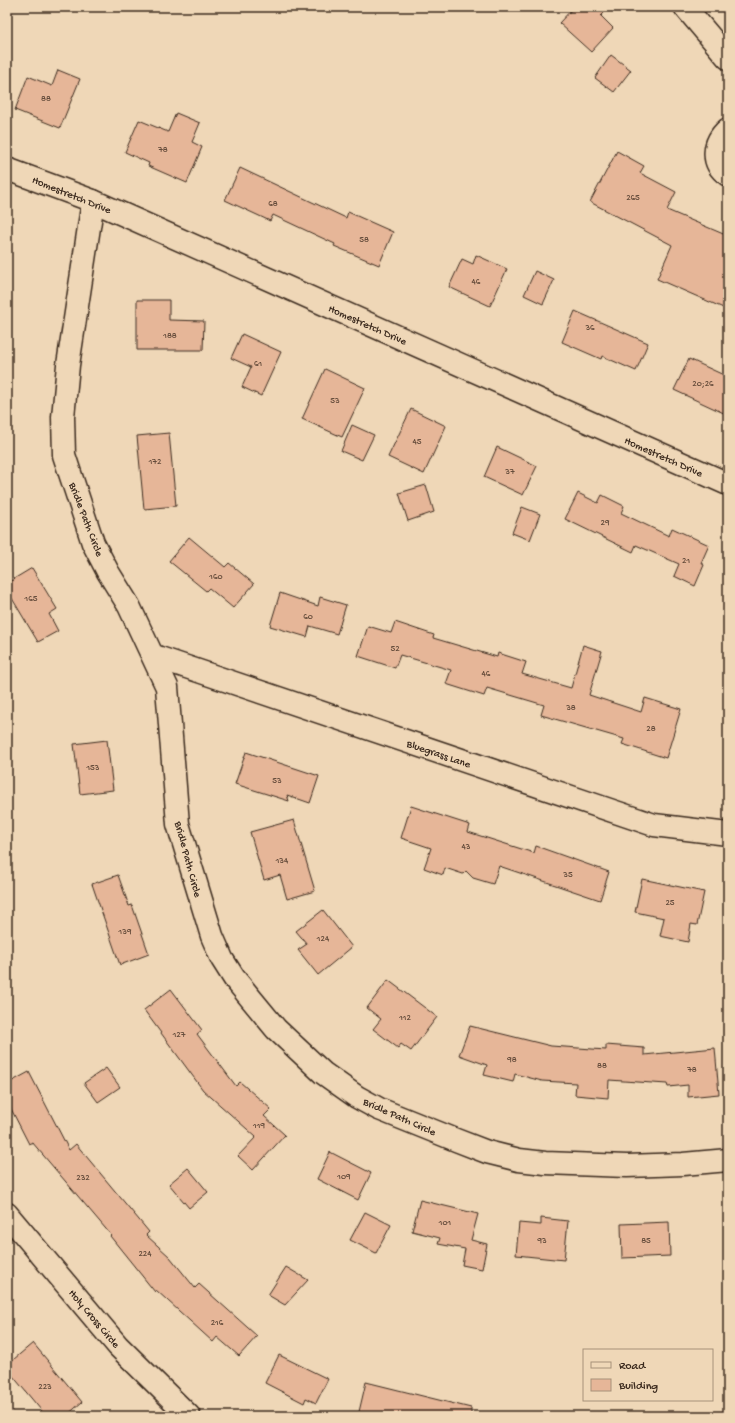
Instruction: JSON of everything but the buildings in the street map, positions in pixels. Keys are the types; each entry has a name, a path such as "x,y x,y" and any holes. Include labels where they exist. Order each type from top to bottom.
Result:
{"street":[{"path":"685,7 728,58"},
{"path":"728,128 716,143 715,155 719,165 728,175"},
{"name":"Homestretch Drive","path":"7,169 93,201 728,484"},
{"name":"Bridle Path Circle","path":"93,201 68,365 63,424 64,454 93,542 108,572 129,606 168,687 178,824 212,936 222,959 234,978 276,1029 318,1068 357,1097 379,1109 487,1152 519,1160 545,1163 627,1166 683,1164 728,1160"},
{"name":"Bluegrass Lane","path":"154,656 654,825 728,834"},
{"name":"Holy Cross Circle","path":"7,1214 118,1346 189,1416"}]}
